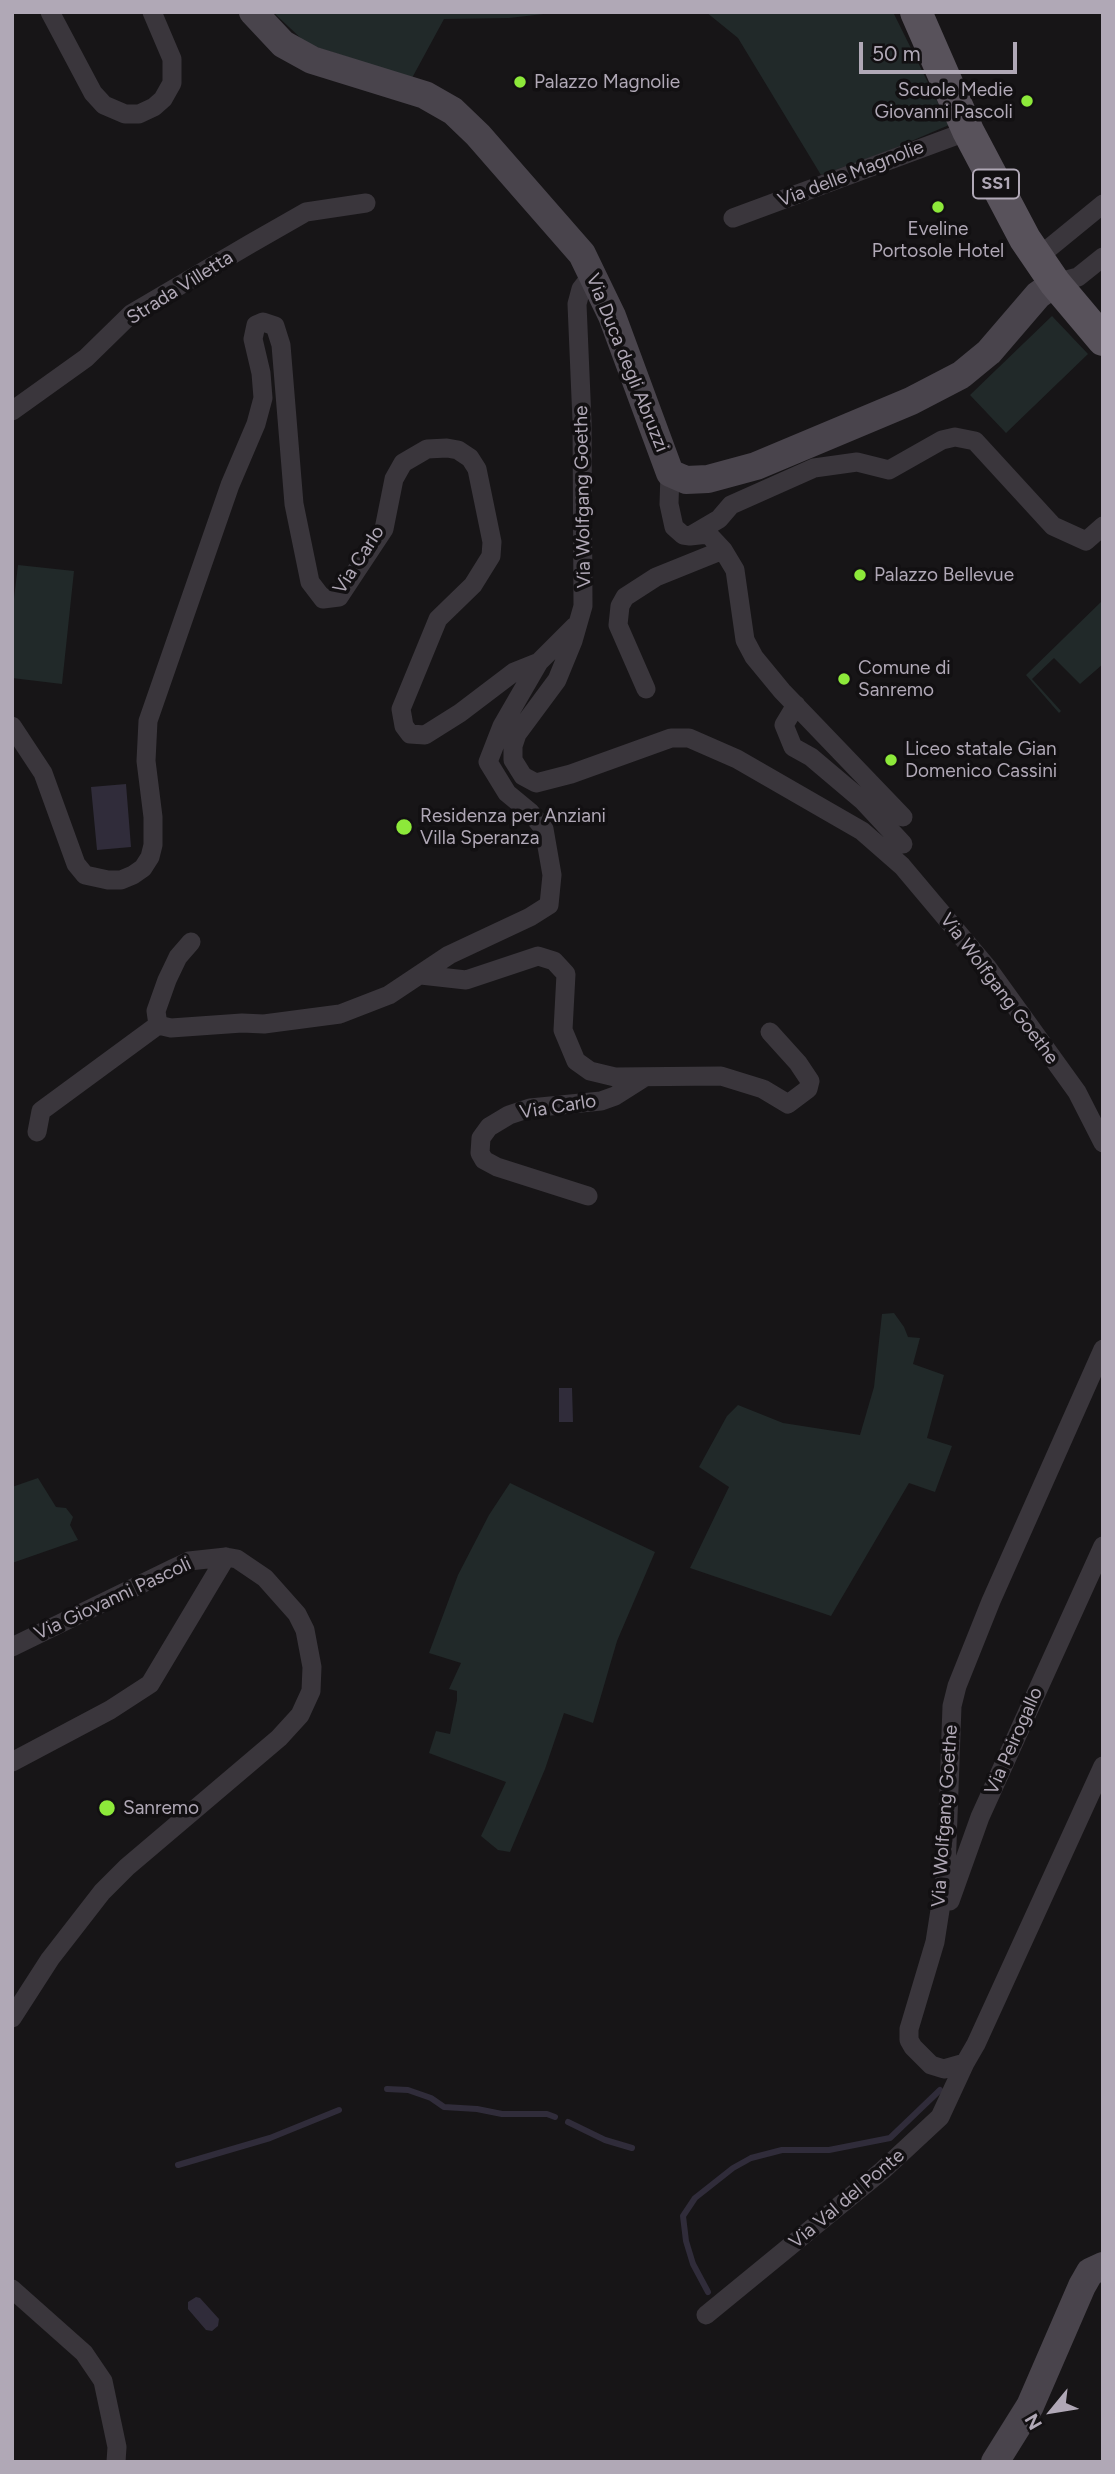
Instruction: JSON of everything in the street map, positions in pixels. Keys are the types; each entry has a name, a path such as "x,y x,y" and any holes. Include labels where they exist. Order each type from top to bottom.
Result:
{"main road":[{"name":"SS1","path":"916,12 968,131 1025,239 1046,271 1101,340"}],"street":[{"path":"50,12 93,93 104,105 125,114 139,114 163,99 172,83 172,58 152,12"},
{"name":"Via Duca degli Abruzzi","path":"253,12 283,44 312,60 425,95 453,111 478,135 574,244 593,274 612,316 670,472 669,504 674,527 683,535 690,536"},
{"name":"Via delle Magnolie","path":"733,218 968,131"},
{"name":"Strada Villetta","path":"12,411 86,358 131,314 226,258 306,212 366,203"},
{"path":"1103,204 1046,271 1078,277 1103,257"},
{"name":"Via Duca degli Abruzzi","path":"670,472 686,480 708,479 739,472 911,401 975,366 1038,295 1046,271"},
{"name":"Via Wolfgang Goethe","path":"593,274 581,289 577,304 585,563 583,606 557,680 517,734 513,746 513,760 523,776 536,783 571,775 671,738 689,738 737,759 852,825 902,866 987,967 1077,1092 1103,1143"},
{"name":"Via Carlo","path":"12,726 43,773 76,864 85,875 121,880 133,876 143,868 153,845 153,817 146,761 148,721 263,398 261,373 253,339 256,325 263,322 275,327 281,345 294,504 310,582 323,600 339,597 384,529 394,479 403,463 427,449 447,448 458,450 470,458 477,469 492,542 491,556 473,585 438,619 401,709 404,726 410,733 425,735 460,713 514,672 539,662"},
{"path":"690,536 719,519 731,505 814,468 857,462 889,470 942,440 955,437 975,441 1053,526 1086,541 1103,526"},
{"path":"690,536 708,534 723,550 735,570 745,640 765,673 903,817"},
{"path":"646,689 618,625 620,606 625,597 656,577 723,550"},
{"name":"Via Carlo","path":"158,1025 201,1028 242,1023 264,1024 340,1014 388,995 449,955 530,917 549,905 552,875 544,829 530,812 507,793 488,762 502,726 539,662 578,623"},
{"path":"796,705 784,725 793,747 811,757 863,801 903,844"},
{"path":"37,1132 41,1111 158,1025 156,1011 167,980 178,957 191,942"},
{"name":"Via Carlo","path":"421,975 466,980 538,956 554,961 566,974 563,1030 576,1060 590,1071 615,1077 722,1076 763,1089 788,1104 808,1089 810,1082 798,1063 770,1032"},
{"name":"Via Carlo","path":"588,1196 497,1167 484,1160 479,1145 484,1132 509,1115 530,1108 601,1101 615,1096 645,1077"},
{"name":"Via Wolfgang Goethe","path":"965,2063 944,2069 931,2065 912,2047 909,2040 909,2029 935,1942 946,1872 952,1714 957,1686 991,1601 1103,1349"},
{"name":"Via Peirogallo","path":"935,1942 980,1817 1103,1546"},
{"path":"12,1762 110,1710 150,1684 226,1558 237,1559 265,1578 296,1614 305,1630 312,1667 311,1691 300,1715 279,1738 127,1867 102,1892 50,1959 12,2018"},
{"name":"Via Giovanni Pascoli","path":"12,1647 172,1569 197,1560 226,1558"},
{"path":"965,2063 1103,1766"},
{"name":"Via Val del Ponte","path":"706,2315 883,2170 940,2117 965,2063"},
{"path":"995,2462 1030,2406 1082,2286 1090,2272 1103,2266"},
{"path":"12,2289 84,2353 103,2381 117,2447 116,2462"}],"shaded area":[{"path":"273,12 561,12 509,18 444,19 412,78 307,44"},
{"path":"706,12 893,12 949,125 821,175 738,38"},
{"path":"1052,316 1088,354 1006,433 970,395"},
{"path":"18,565 74,571 62,684 12,678 12,615"},
{"path":"1103,600 1103,664 1080,684 1054,658 1032,679 1061,711 1059,713 1026,675"},
{"path":"126,784 131,847 97,850 91,787"},
{"path":"894,1313 908,1337 920,1338 913,1364 944,1375 927,1438 952,1446 935,1492 909,1483 831,1616 690,1568 729,1487 699,1467 727,1416 738,1405 783,1423 860,1435 874,1387 882,1314"},
{"path":"559,1388 572,1388 573,1422 559,1422"},
{"path":"38,1478 56,1507 66,1508 73,1517 70,1525 78,1540 12,1563 12,1487"},
{"path":"510,1483 655,1552 617,1641 593,1723 564,1713 545,1769 510,1852 498,1850 481,1836 506,1782 429,1753 436,1731 450,1734 457,1691 449,1689 461,1663 429,1653 458,1575 489,1515"},
{"path":"196,2297 219,2319 218,2326 212,2331 206,2330 188,2309 188,2302"}],"waterway":[{"path":"387,2089 408,2090 431,2098 444,2107 502,2114 547,2114 555,2117"},
{"path":"708,2292 693,2264 686,2241 683,2216 695,2198 733,2168 751,2158 782,2150 829,2150 890,2138 940,2090"},
{"path":"178,2165 270,2138 339,2110"},
{"path":"568,2122 605,2140 632,2148"}],"place":[{"name":"Palazzo Magnolie","path":"520,82"},
{"name":"Scuole Medie Giovanni Pascoli","path":"1027,101"},
{"name":"Eveline Portosole Hotel","path":"938,207"},
{"name":"Palazzo Bellevue","path":"860,575"},
{"name":"Comune di Sanremo","path":"844,679"},
{"name":"Liceo statale Gian Domenico Cassini","path":"891,760"},
{"name":"Residenza per Anziani Villa Speranza","path":"404,827"},
{"name":"Sanremo","path":"107,1808"}]}
